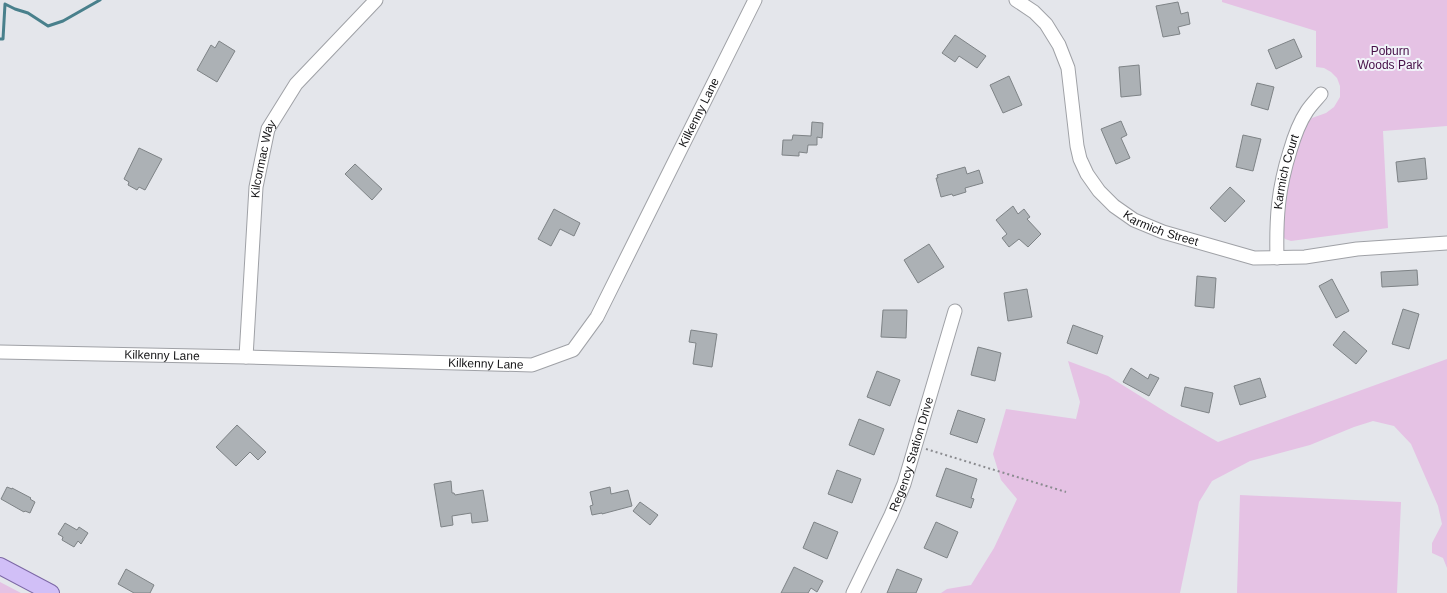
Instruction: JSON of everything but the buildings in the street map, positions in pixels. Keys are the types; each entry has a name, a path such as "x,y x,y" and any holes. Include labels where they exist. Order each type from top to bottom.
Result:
{"main road":[{"path":"0,566 52,593"}],"street":[{"name":"Kilcormac Way","path":"246,357 256,187 268,129 296,84 376,0"},
{"name":"Kilkenny Lane","path":"0,352 532,365 573,350 600,311 755,0"},
{"name":"Karmich Street","path":"1016,0 1034,12 1046,24 1059,45 1068,68 1071,82 1074,128 1077,146 1080,159 1087,174 1099,191 1114,206 1134,220 1163,232 1254,258 1305,257 1357,249 1447,243"},
{"name":"Karmich Court","path":"1277,258 1278,204 1283,172 1299,125 1307,111 1321,94"},
{"name":"Regency Station Drive","path":"854,593 904,484 955,310"}],"path":[{"path":"916,446 1066,492"}],"green space":[{"name":"Poburn Woods Park","path":"1222,0 1447,0 1447,126 1383,131 1388,228 1291,241 1285,239 1282,235 1288,178 1304,127 1312,118 1326,113 1334,107 1340,97 1340,86 1337,78 1331,72 1324,68 1316,67 1316,31 1222,2"},
{"path":"1447,359 1447,568 1443,558 1432,553 1432,543 1442,524 1438,506 1411,444 1394,426 1373,421 1310,445 1250,461 1212,481 1199,502 1180,593 941,593 947,589 971,585 994,548 1017,499 1001,480 993,454 1006,409 1076,419 1080,402 1068,361 1108,376 1169,414 1218,442"},
{"path":"1240,495 1401,502 1397,593 1237,593"},
{"path":"0,582 21,593 0,593"}],"waterway":[{"path":"0,39 3,39 5,4 28,13 48,26 63,21 100,0"}]}
